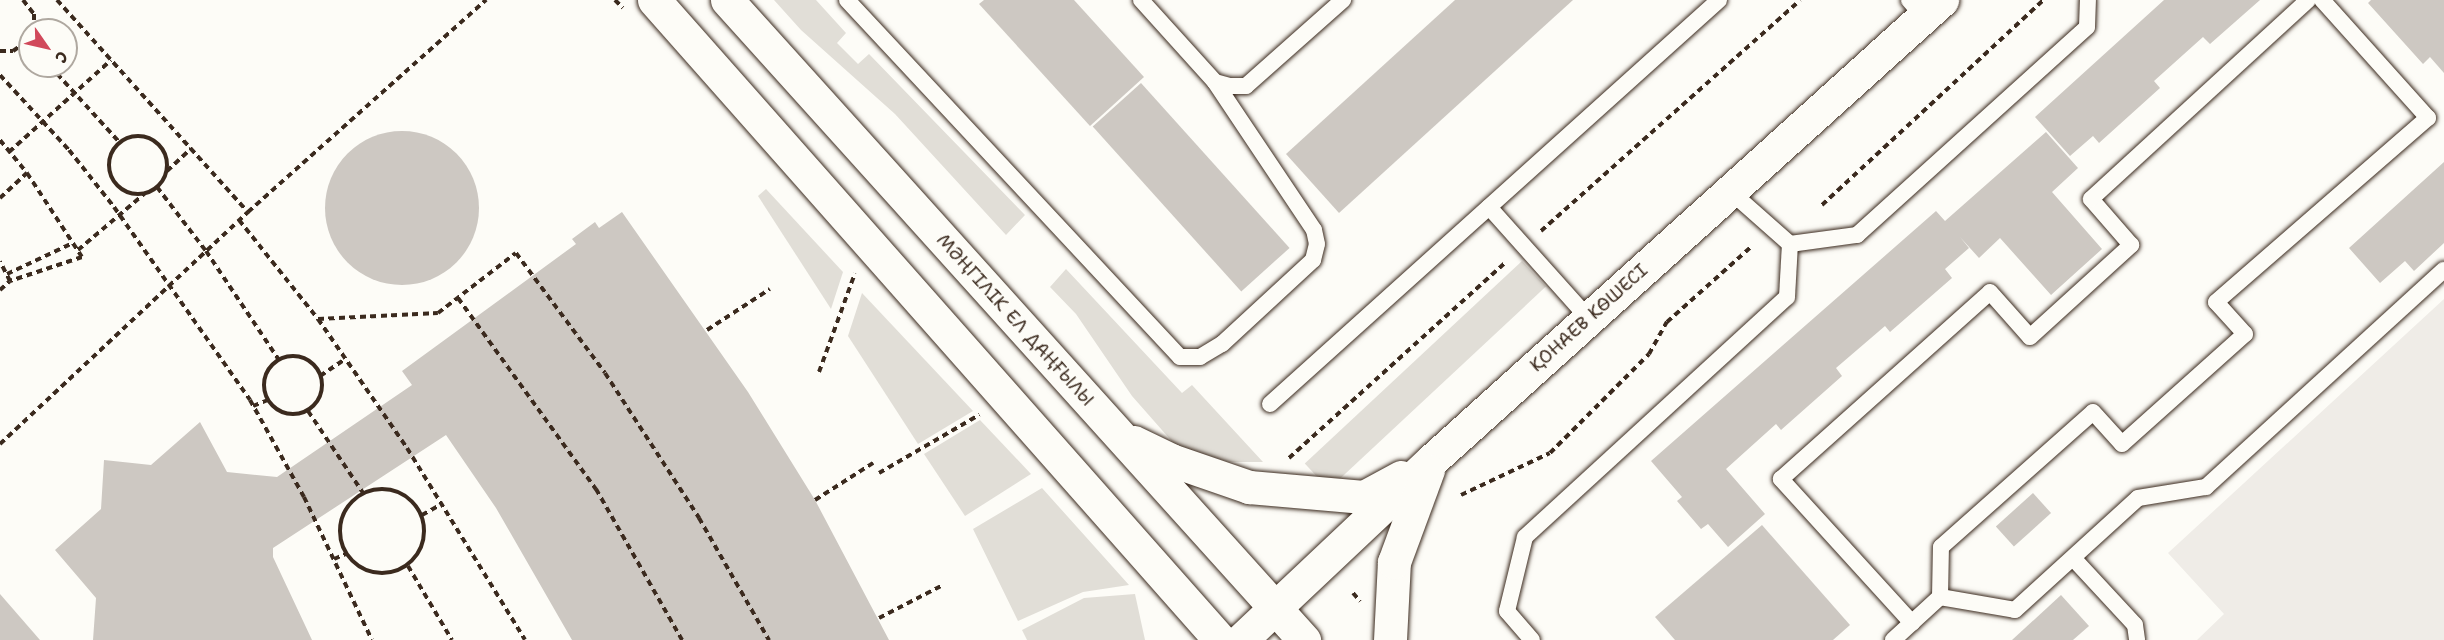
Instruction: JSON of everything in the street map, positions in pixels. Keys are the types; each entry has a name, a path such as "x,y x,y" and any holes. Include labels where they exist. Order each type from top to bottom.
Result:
{"main road":[{"path":"654,0 1220,640"},
{"name":"МӘҢГІЛІК ЕЛ ДАҢҒЫЛЫ","path":"726,0 1304,640"},
{"name":"ҚОНАЕВ КӨШЕСІ","path":"1240,640 1432,460 1730,190 1924,5"},
{"path":"1120,435 1171,460 1249,487 1364,497 1432,460"},
{"path":"1390,640 1394,562 1432,460"}],"lane":[{"path":"847,0 1180,357 1200,357 1222,344 1313,261 1317,244 1314,230 1215,82 1141,0"},
{"path":"1215,82 1246,86 1343,0"},
{"path":"1270,404 1719,0"},
{"path":"1730,190 1790,244 1857,235 2087,27 2088,0"},
{"path":"1912,623 1781,479 1990,292 2030,337 2131,245 2091,199 2308,0"},
{"path":"1893,640 1940,597 1941,548 2093,412 2122,444 2245,334 2216,302 2428,118 2322,0"},
{"path":"1489,207 1589,319"},
{"path":"1532,640 1507,611 1525,537 1787,297 1790,244"},
{"path":"1940,597 2014,610 2139,498 2206,487 2444,270"},
{"path":"2073,558 2135,625 2137,640"}],"path":[{"path":"23,0 34,14 34,18"},
{"path":"57,0 248,212"},
{"path":"0,444 239,220 486,0"},
{"path":"1822,205 2043,0"},
{"path":"0,51 13,51 18,48"},
{"path":"9,152 111,60"},
{"path":"0,75 107,199 253,406 334,559 372,640"},
{"path":"61,78 120,143"},
{"path":"145,193 126,192 113,180 109,162 120,143 134,136 153,140 166,156 166,172"},
{"path":"0,140 27,173 82,257 0,285"},
{"path":"78,250 145,193 157,187 166,172 191,149"},
{"path":"0,198 27,173"},
{"path":"157,187 206,251 279,360"},
{"path":"239,220 318,319 442,504 525,640"},
{"path":"7,274 74,243"},
{"path":"1461,495 1550,453 1649,354 1667,322 1752,246"},
{"path":"318,319 438,313 516,254 605,373 699,518 769,640"},
{"path":"0,261 10,281"},
{"path":"819,372 857,266"},
{"path":"0,290 10,281"},
{"path":"707,330 770,289"},
{"path":"458,298 596,489 682,640"},
{"path":"299,357 308,361 320,376 320,396 308,411 290,414 268,400 266,374 279,360 299,357"},
{"path":"320,376 345,359"},
{"path":"253,406 268,400"},
{"path":"879,473 987,410"},
{"path":"308,411 363,493"},
{"path":"815,500 873,463"},
{"path":"391,489 415,503 422,515 423,543 408,566 395,572 375,573 356,564 346,554 341,541 341,520 352,501 363,493 391,489"},
{"path":"422,515 442,504"},
{"path":"334,559 346,554"},
{"path":"408,566 452,640"},
{"path":"879,618 943,585"}],"shaded area":[{"path":"774,0 816,0 846,33 837,43 858,64 869,54 1025,215 1006,235 895,114 801,30"},
{"path":"766,189 843,272 831,309 758,196"},
{"path":"1522,261 1546,287 1329,489 1305,464"},
{"path":"1066,269 1182,393 1192,385 1263,462 1229,462 1176,446 1132,396 1076,314 1050,287"},
{"path":"862,293 973,411 918,444 848,336"},
{"path":"2444,299 2444,640 2197,640 2224,614 2168,553"},
{"path":"980,420 1031,474 965,516 924,454"},
{"path":"1042,488 1129,585 1083,592 1018,621 973,529"},
{"path":"1135,594 1145,640 1027,640 1022,630 1084,598"}],"building":[{"path":"984,0 1074,0 1144,77 1090,126 979,4"},
{"path":"1455,0 1573,0 1339,213 1286,154"},
{"path":"2164,0 2260,0 2210,44 2203,37 2154,81 2160,88 2099,143 2093,136 2070,156 2035,117"},
{"path":"2371,0 2444,0 2444,73 2430,57 2423,64 2368,3"},
{"path":"1141,83 1290,248 1241,291 1093,126"},
{"path":"402,131 417,132 432,137 457,153 473,178 478,193 478,223 473,238 457,263 432,279 417,284 402,285 387,284 372,279 347,263 331,238 326,223 325,208 326,193 331,178 347,153 372,137 387,132"},
{"path":"2046,132 2078,168 2052,192 2102,249 2051,295 2000,238 1979,258 1960,237 1969,248 1945,269 1952,278 1890,332 1885,326 1836,368 1842,376 1781,430 1776,424 1726,469 1765,514 1728,547 1708,524 1701,529 1677,501 1682,497 1651,461 1936,211 1945,221"},
{"path":"2444,162 2444,243 2414,271 2405,261 2380,283 2349,248"},
{"path":"622,212 748,392 815,500 889,640 572,640 496,508 446,435 273,548 273,557 312,640 93,640 96,598 55,550 101,509 104,460 151,465 200,422 227,472 277,477 412,385 402,371 576,244 572,239 595,222 599,228"},
{"path":"2033,493 2051,513 2014,547 1996,526"},
{"path":"1762,525 1850,625 1833,640 1675,640 1655,617"},
{"path":"0,594 40,640 0,640"},
{"path":"2061,595 2089,626 2073,640 2012,640"}]}
